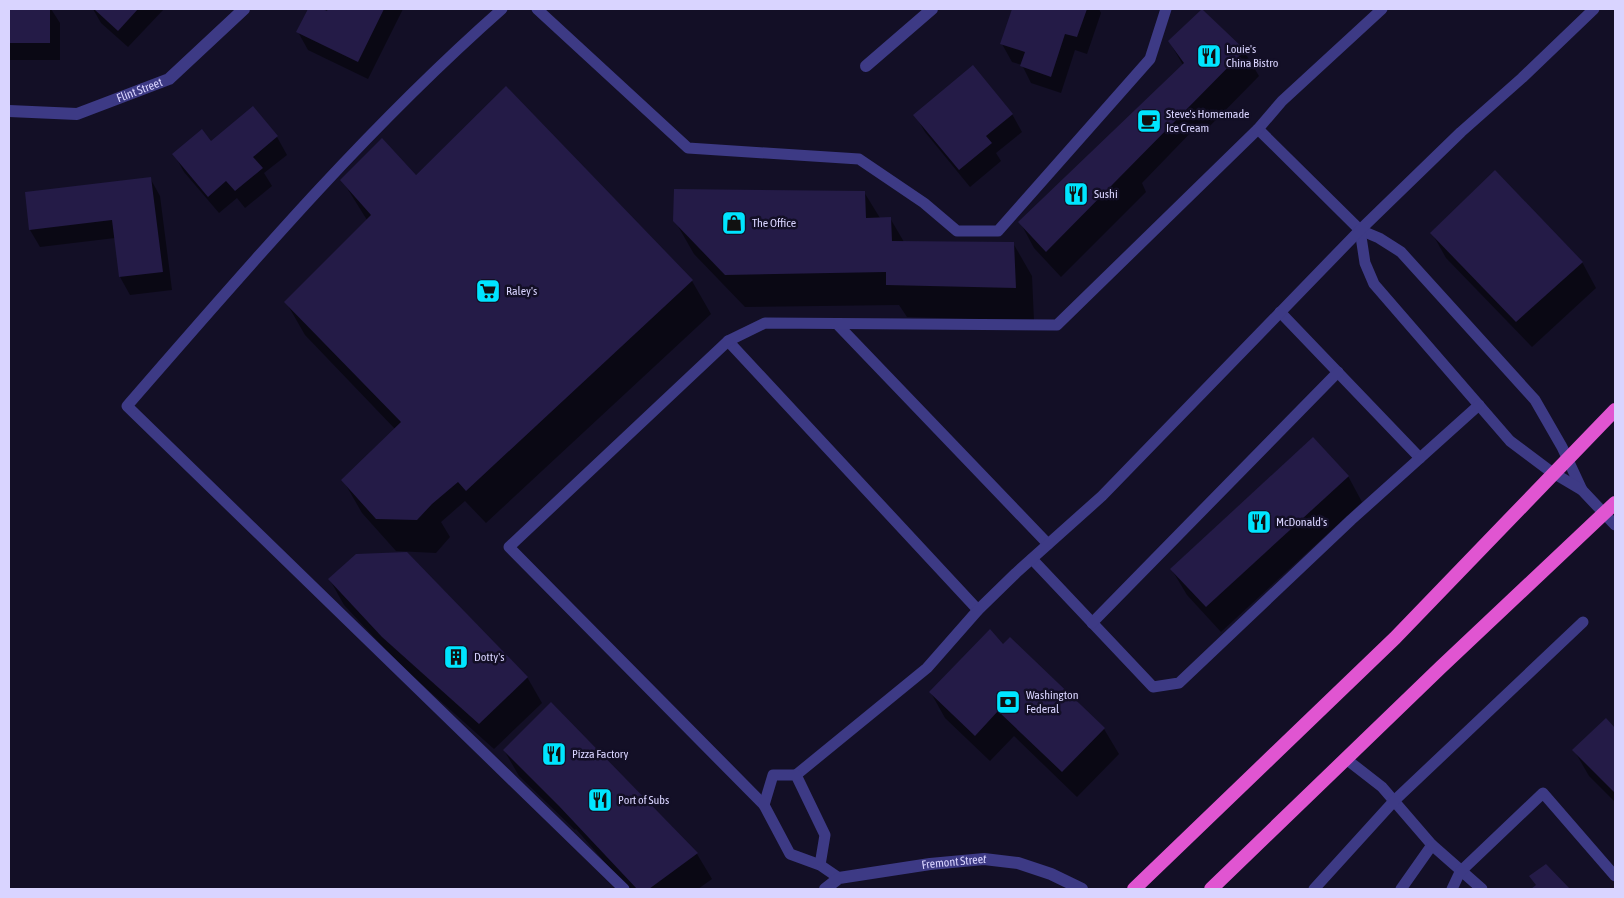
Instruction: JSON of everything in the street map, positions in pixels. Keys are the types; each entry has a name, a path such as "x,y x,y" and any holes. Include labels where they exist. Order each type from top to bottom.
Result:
{"highway":[{"path":"1134,889 1395,638 1615,410"},
{"path":"1211,889 1615,503"}],"street":[{"name":"Flint Street","path":"9,112 77,114 168,79 244,9"},
{"path":"866,66 932,9"},
{"name":"Fremont Street","path":"838,878 930,864 984,859 1018,862 1051,874 1082,889"},
{"path":"825,889 838,878"}],"lane":[{"path":"502,9 445,59 306,200 127,406 624,889"},
{"path":"537,9 688,148 860,159 924,203 957,231 998,231 1150,59 1166,9"},
{"path":"838,878 820,866 790,854 764,805 509,547 728,341 764,323 1057,325 1258,129 1282,101 1382,9"},
{"path":"764,805 773,775 796,775 927,668 978,610 1102,496 1360,230 1461,132 1522,78 1594,9"},
{"path":"1258,129 1360,230 1401,252 1535,400 1568,459 1582,490"},
{"path":"1360,230 1365,263 1374,284 1510,441 1582,490 1615,525"},
{"path":"1280,312 1420,458"},
{"path":"837,324 1048,544"},
{"path":"728,341 978,610"},
{"path":"1092,623 1338,372"},
{"path":"1032,559 1153,687 1179,683 1479,404"},
{"path":"1314,889 1394,801 1583,622"},
{"path":"1346,759 1382,787 1432,845 1460,872 1482,889"},
{"path":"796,775 826,835 820,866"},
{"path":"1452,889 1460,872 1543,794 1615,876"},
{"path":"1401,889 1432,845"}],"building":[{"path":"9,9 50,9 50,43 9,43"},
{"path":"94,9 138,9 118,31"},
{"path":"308,9 327,11 328,9 384,9 358,62 296,32"},
{"path":"1012,9 1087,9 1077,37 1065,34 1051,77 1020,66 1025,52 1000,44"},
{"path":"1202,9 1245,50 1046,252 1018,222 1184,63 1168,41"},
{"path":"973,65 1013,114 986,136 992,143 959,170 913,115"},
{"name":"Raley's","path":"506,86 693,280 466,491 458,482 432,504 417,520 376,519 341,480 401,422 284,302 371,215 340,180 382,138 416,175"},
{"path":"253,106 278,136 253,157 263,168 235,191 226,181 208,197 172,154 202,129 211,141"},
{"path":"1495,170 1583,262 1516,322 1430,233"},
{"path":"151,177 163,272 119,277 112,220 29,230 25,192"},
{"path":"674,189 865,191 866,218 891,217 892,241 1014,242 1016,288 886,285 886,272 725,275 673,221"},
{"name":"McDonald's","path":"1313,437 1349,476 1206,607 1170,569"},
{"name":"Dotty's","path":"407,552 528,677 479,724 382,637 328,579 356,554"},
{"name":"Washington Federal","path":"990,629 1003,644 1010,637 1105,728 1062,772 998,711 975,736 929,692"},
{"path":"551,702 698,853 649,889 637,889 503,750"},
{"path":"1606,718 1615,728 1615,793 1572,750"},
{"path":"1546,864 1570,889 1531,889 1536,885 1529,876"}],"place":[{"name":"Louie's China Bistro","path":"1209,56"},
{"name":"Steve's Homemade Ice Cream","path":"1149,121"},
{"name":"Sushi","path":"1076,194"},
{"name":"The Office","path":"734,223"},
{"name":"Raley's","path":"488,291"},
{"name":"McDonald's","path":"1259,522"},
{"name":"Dotty's","path":"456,657"},
{"name":"Washington Federal","path":"1008,702"},
{"name":"Pizza Factory","path":"554,754"},
{"name":"Port of Subs","path":"600,800"}]}
